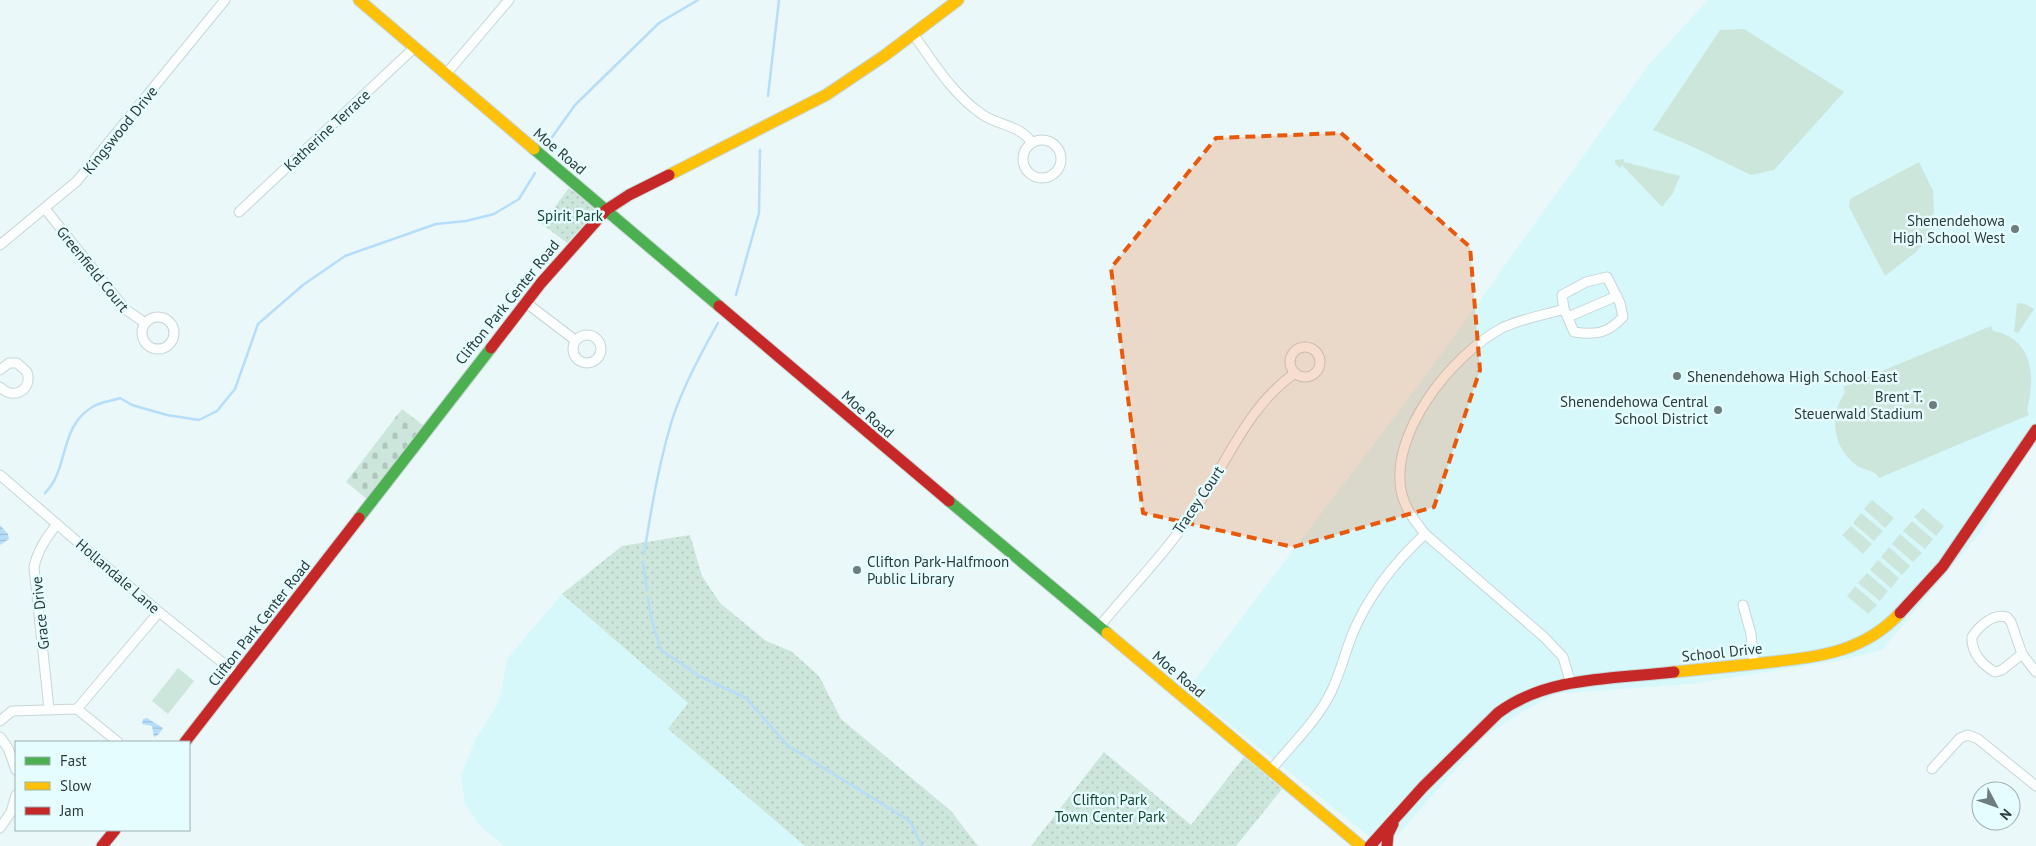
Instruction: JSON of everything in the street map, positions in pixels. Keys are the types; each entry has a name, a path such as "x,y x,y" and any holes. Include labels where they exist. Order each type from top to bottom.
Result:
{"street":[{"name":"Kingswood Drive","path":"0,245 46,210 78,181 225,0"},
{"name":"Moe Road","path":"359,0 1099,627 1361,846"},
{"path":"446,74 509,0"},
{"name":"Clifton Park Center Road","path":"186,741 526,302 586,230 606,210 629,195 806,107 862,73 958,0"},
{"path":"913,34 948,83 968,104 985,116 1021,130 1032,143"},
{"name":"Katherine Terrace","path":"239,212 414,48"},
{"path":"1041,140 1050,142 1060,151 1060,164 1052,175 1039,178 1027,171 1023,163 1024,154 1032,143 1041,140"},
{"name":"Greenfield Court","path":"46,210 124,309 145,324"},
{"path":"1607,277 1617,296 1623,317 1614,326 1594,335 1574,332 1566,313 1562,295 1586,282 1607,277"},
{"path":"1571,684 1563,657 1544,637 1425,534 1411,516 1402,495 1400,459 1404,443 1417,416 1448,374 1468,353 1503,328 1566,313 1617,296"},
{"path":"526,302 575,340"},
{"path":"0,370 8,363 17,363 27,372 29,380 25,388 18,394 9,394 0,387"},
{"name":"Tracey Court","path":"1099,627 1196,508 1249,419 1267,396 1295,373"},
{"name":"School Drive","path":"1370,846 1477,732 1504,708 1540,690 1571,684 1754,664 1837,652 1864,641 1884,629 1943,566 2036,430"},
{"name":"Hollandale Lane","path":"0,475 159,612 238,675"},
{"name":"Grace Drive","path":"49,709 34,567 36,555 57,524"},
{"path":"1270,770 1314,718 1331,692 1353,632 1384,577 1425,534"},
{"path":"1743,605 1752,634 1754,664"},
{"path":"77,709 159,612"},
{"path":"2022,654 2002,670 1995,672 1975,654 1972,648 1972,637 1985,622 1998,616 2005,616 2011,622 2022,654 2036,672"},
{"path":"0,721 12,711 77,709 117,741"},
{"path":"1932,769 1960,738 1968,735 1978,739 2036,786"},
{"path":"0,737 8,748 15,767"},
{"path":"0,828 10,812 15,798"},
{"path":"1387,846 1388,834 1402,810"},
{"path":"102,846 114,831"}],"highlighted area":[{"path":"1341,133 1470,247 1480,370 1434,507 1293,547 1143,513 1111,268 1216,138"}],"shaded area":[{"name":"Shenendehowa Central School District","path":"1708,0 2036,0 2036,443 2025,455 1980,533 1882,650 1838,661 1690,684 1555,694 1517,715 1484,737 1388,846 1381,846 1187,690 1424,378 1650,63"},
{"path":"562,594 688,703 668,729 805,846 504,846 478,824 465,803 461,776 475,740 499,702 507,659"}],"green space":[{"path":"1744,29 1844,92 1774,170 1751,175 1653,130 1720,30"},
{"path":"1624,159 1624,162 1680,176 1673,193 1662,207 1622,165 1620,168 1615,163 1615,160"},
{"path":"1919,162 1933,191 1934,212 1928,238 1916,252 1885,276 1849,207 1850,199"},
{"name":"Spirit Park","path":"569,188 598,210 567,243 542,224"},
{"path":"2017,303 2025,304 2034,309 2018,333 2014,332"},
{"name":"Brent T. Steuerwald Stadium","path":"1991,326 1993,331 2006,335 2024,350 2031,372 2030,397 2027,410 2029,415 1879,478 1874,473 1859,467 1848,458 1838,440 1835,421 1840,401 1845,392 1843,387"},
{"path":"402,409 424,426 367,499 346,482"},
{"path":"1872,500 1894,518 1885,528 1864,509"},
{"path":"1923,508 1944,526 1936,536 1914,517"},
{"path":"1861,513 1883,531 1874,541 1853,523"},
{"path":"1912,521 1933,539 1925,549 1903,531"},
{"path":"1851,526 1872,544 1863,554 1842,535"},
{"path":"1900,534 1922,553 1913,562 1892,544"},
{"path":"690,535 702,576 720,603 766,641 791,651 819,676 841,719 951,811 978,846 805,846 668,729 688,703 562,594 622,546"},
{"path":"1889,547 1910,566 1902,575 1881,557"},
{"path":"1878,560 1899,578 1891,588 1870,570"},
{"path":"1867,573 1888,591 1880,601 1858,583"},
{"path":"1855,586 1877,605 1868,614 1847,596"},
{"path":"178,668 194,681 168,714 152,701"},
{"name":"Clifton Park Town Center Park","path":"1104,752 1191,825 1244,757 1282,789 1236,846 1031,846"}],"water":[{"path":"0,525 8,534 9,539 0,545"},
{"path":"147,718 163,728 154,737 152,726 142,724 143,719"}],"waterway":[{"path":"550,140 575,105 659,23 698,0"},
{"path":"768,96 779,0"},
{"path":"736,295 759,213 760,150"},
{"path":"45,493 53,483 58,472 69,436 75,425 83,414 94,406 120,398 132,405 167,415 199,420 217,411 235,389 258,324 303,285 345,256 436,224 466,221 494,214 519,199 535,173"},
{"path":"644,554 658,474 674,414 691,374 718,323"},
{"path":"643,562 647,590"},
{"path":"648,598 651,618 661,650 701,677 746,698 788,746 910,821 922,846"}],"traffic: fast":[{"path":"534,149 719,306"},
{"path":"359,518 491,348"},
{"path":"949,501 1107,633"}],"traffic: slow":[{"path":"359,0 534,149"},
{"path":"669,175 826,95 884,56 958,0"},
{"path":"1674,672 1763,663 1837,651 1870,637 1885,627 1900,613"},
{"path":"1107,633 1361,846"}],"traffic: jam":[{"path":"491,348 541,283 606,210 629,195 669,175"},
{"path":"719,306 949,501"},
{"path":"1900,613 1943,566 2036,430"},
{"path":"186,741 359,518"},
{"path":"1370,846 1423,787 1498,713 1517,701 1538,692 1583,681 1674,672"},
{"path":"1387,846 1388,834 1393,824"},
{"path":"102,846 114,831"}],"place":[{"name":"Shenendehowa High School West","path":"2015,229"},
{"name":"Shenendehowa High School East","path":"1677,376"},
{"name":"Brent T. Steuerwald Stadium","path":"1933,405"},
{"name":"Shenendehowa Central School District","path":"1718,410"},
{"name":"Clifton Park-Halfmoon Public Library","path":"857,570"}]}
